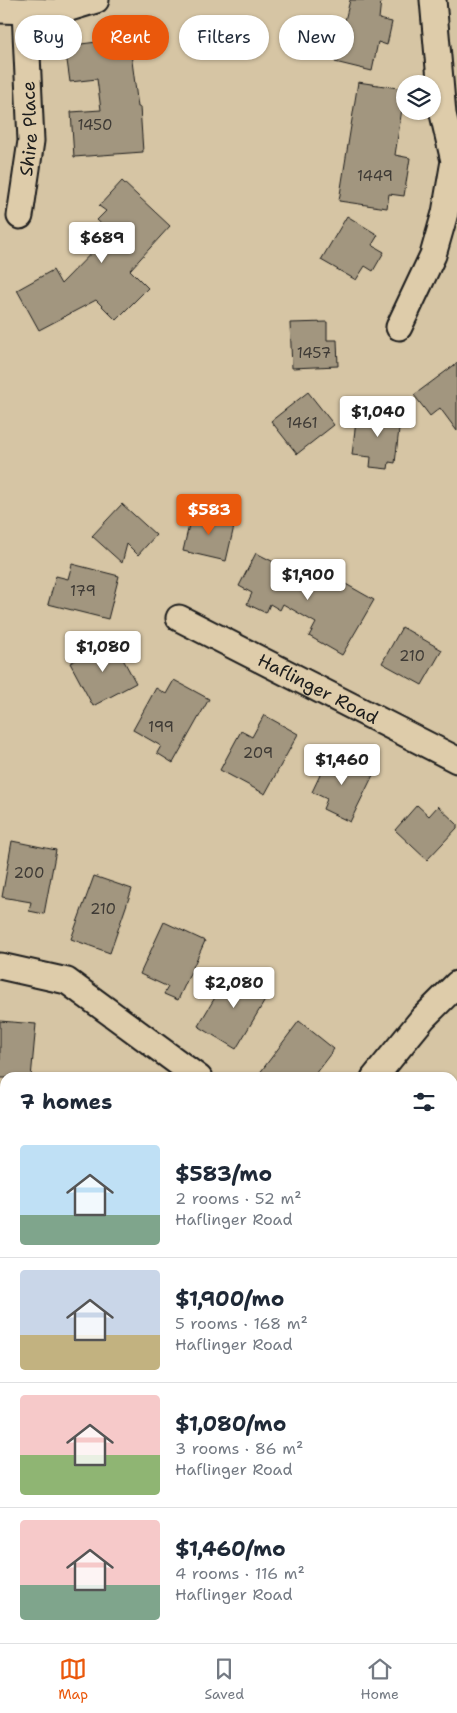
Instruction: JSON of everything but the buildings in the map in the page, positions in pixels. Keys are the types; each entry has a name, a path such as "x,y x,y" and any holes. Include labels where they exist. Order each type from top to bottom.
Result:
{"street":[{"path":"0,10 56,12 96,0"},
{"path":"399,327 433,254 445,213 456,161 443,114 433,0"},
{"name":"Shire Place","path":"20,216 31,141 25,11"},
{"name":"Haflinger Road","path":"179,618 457,760"},
{"path":"0,966 67,981 191,1072"},
{"path":"379,1072 423,1018 457,984"}]}
